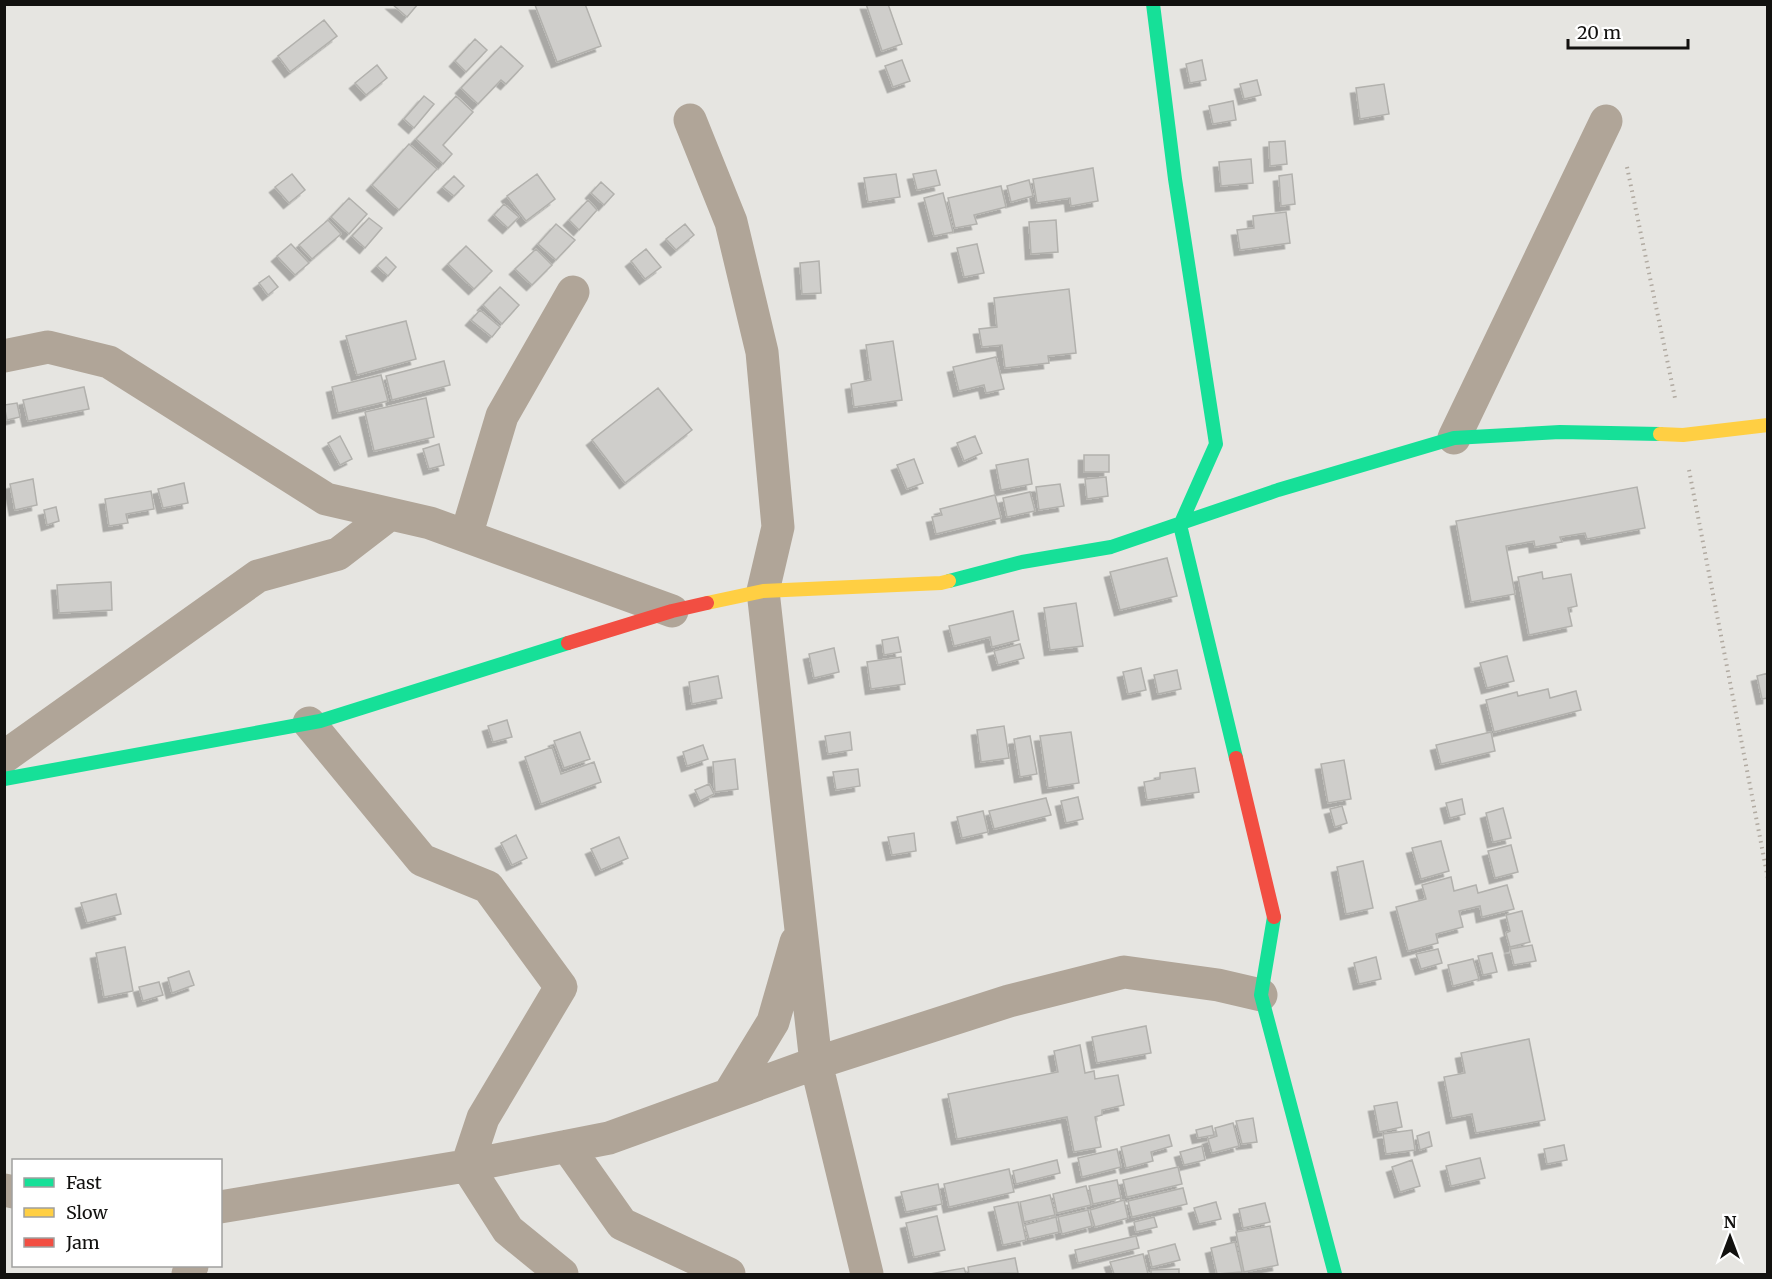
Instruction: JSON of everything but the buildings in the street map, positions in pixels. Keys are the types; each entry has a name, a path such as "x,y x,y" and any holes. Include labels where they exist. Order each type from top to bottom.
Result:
{"street":[{"path":"1153,4 1175,179 1216,444 1180,525 1274,917 1261,995 1335,1275"},
{"path":"690,120 731,222 762,352 778,527 763,591 800,925 816,1063 867,1275"},
{"path":"1454,438 1606,121"},
{"path":"466,536 502,416 573,292"},
{"path":"4,356 48,347 109,362 326,499 430,522 672,611"},
{"path":"4,779 309,723 672,611 763,591 941,583 1022,562 1112,547 1278,490 1454,438 1560,432 1683,435 1767,425"},
{"path":"4,757 258,576 338,554 390,514"},
{"path":"309,723 422,860 488,887 561,987 483,1118 467,1166"},
{"path":"729,1095 773,1022 800,925"},
{"path":"222,1208 467,1166 609,1138 816,1063 1009,1001 1124,972 1218,985 1261,995"},
{"path":"567,1146 622,1224 729,1275"},
{"path":"467,1166 508,1230 562,1275"}],"path":[{"path":"1625,160 1683,435 1767,879"},
{"path":"1767,987 1767,1107"}],"traffic: fast":[{"path":"1153,4 1175,179 1216,444 1180,525 1236,758"},
{"path":"949,581 1022,562 1111,547 1278,490 1454,438 1560,432 1660,434"},
{"path":"4,779 320,721 568,643"},
{"path":"1274,917 1261,995 1335,1274"}],"traffic: slow":[{"path":"1660,434 1683,435 1768,425"},
{"path":"707,603 763,591 949,581"}],"traffic: jam":[{"path":"568,643 672,611 707,603"},
{"path":"1236,758 1274,917"}]}
